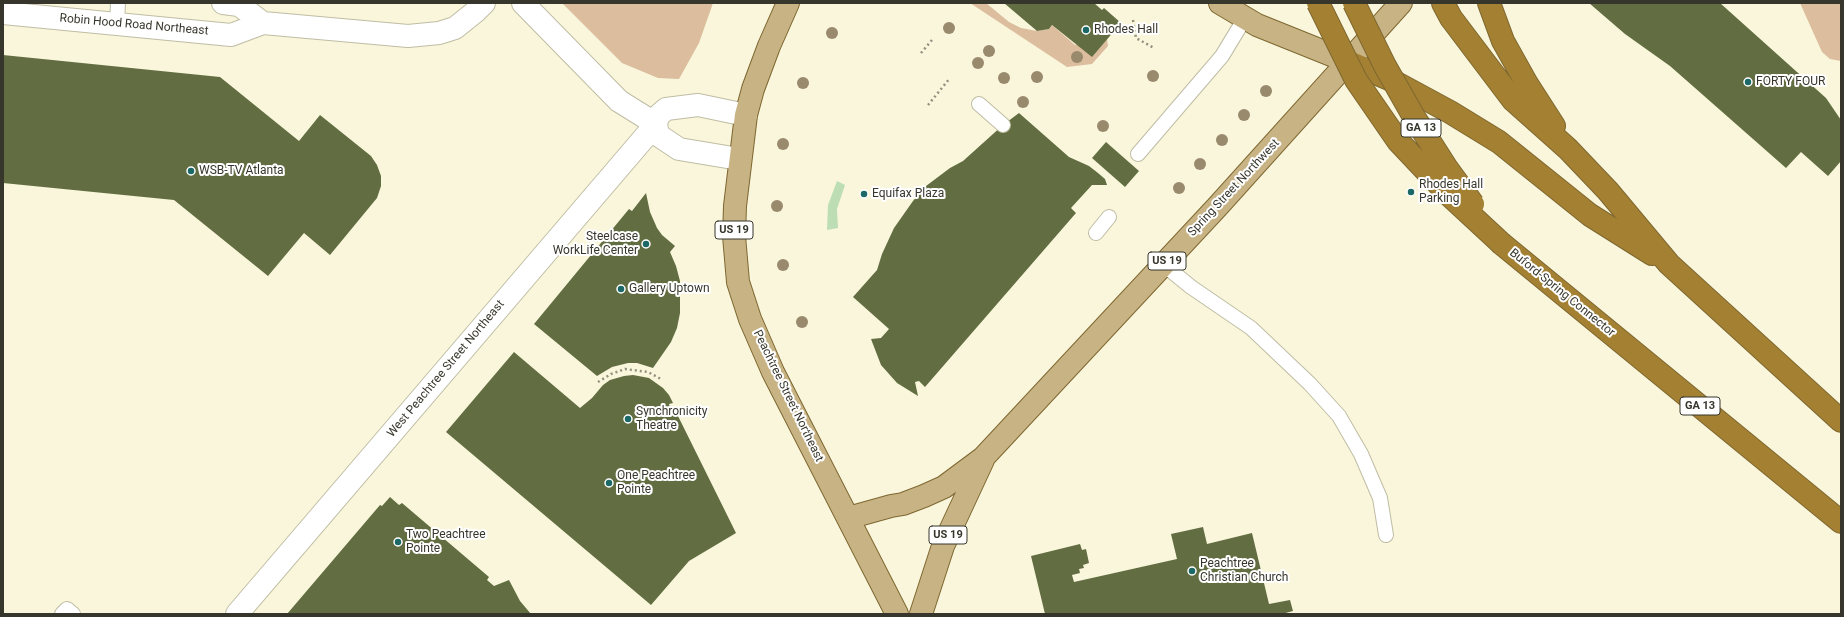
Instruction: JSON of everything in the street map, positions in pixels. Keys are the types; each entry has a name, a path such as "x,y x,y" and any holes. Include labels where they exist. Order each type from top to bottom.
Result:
{"highway":[{"path":"1318,3 1356,80 1398,141 1448,194 1502,244"},
{"name":"Buford-Spring Connector","path":"1354,3 1385,66 1414,117 1446,167 1502,244 1841,522"},
{"path":"1443,3 1451,18 1513,100 1568,149 1608,190 1669,264 1841,421"},
{"path":"1489,3 1504,41 1527,84 1568,149"},
{"path":"1348,62 1402,86 1450,112 1499,142 1590,215 1669,264"}],"main road":[{"name":"Peachtree Street Northeast","path":"788,3 766,53 753,89 746,115 736,187 734,228 738,282 750,319 773,372 897,614"},
{"path":"1220,3 1257,25 1348,62"},
{"name":"Spring Street Northwest","path":"848,518 903,504 924,496 944,487 983,458 1164,265 1400,3"},
{"name":"Spring Street Northwest","path":"921,614 943,546 983,458"}],"street":[{"path":"223,3 240,5 263,23"},
{"name":"Robin Hood Road Northeast","path":"3,13 117,14 231,34 263,23 408,36 439,33 455,28 484,3"},
{"path":"522,3 619,101 656,124 658,135 679,149 739,159"},
{"name":"West Peachtree Street Northeast","path":"237,614 656,124 658,116 666,109 676,106 698,105 746,115"}],"lane":[{"path":"1138,154 1222,56 1245,18"},
{"path":"979,104 1003,124"},
{"path":"1096,233 1109,217"},
{"path":"1164,265 1191,287 1250,328 1310,384 1340,416 1361,454 1380,498 1386,535"},
{"path":"62,614 67,609 73,614"}],"path":[{"path":"1133,20 1136,38 1154,48"},
{"path":"921,53 932,40"},
{"path":"928,105 950,78"},
{"path":"598,382 611,374 625,369 648,372 661,379"}],"shaded area":[{"path":"562,3 713,3 699,43 679,79 658,78 622,63"},
{"path":"970,3 986,3 1009,22 1021,28 1037,31 1049,29 1052,25 1075,45 1107,39 1108,46 1092,64 1067,67"},
{"path":"1800,3 1841,3 1841,61 1830,59 1822,52"},
{"path":"837,181 845,185 837,209 838,228 827,230 828,205"}],"building":[{"name":"Rhodes Hall","path":"1004,3 1094,3 1102,10 1104,8 1121,23 1092,57 1052,25 1049,29 1037,31"},
{"name":"FORTY FOUR","path":"1589,3 1720,3 1826,98 1841,120 1841,161 1828,176 1801,152 1786,168 1670,66 1625,34"},
{"name":"WSB-TV Atlanta","path":"3,55 220,77 299,141 320,115 371,156 377,165 381,176 381,186 377,198 330,255 304,233 268,276 174,200 3,183"},
{"path":"1019,113 1069,157 1089,166 1098,173 1105,179 1107,185 1092,185 1071,208 1076,213 925,387 919,381 915,382 918,396 897,383 881,365 871,339 881,338 889,329 853,297 877,270 882,254 894,228 913,201 926,186 950,168 963,161 1003,125"},
{"path":"1106,142 1139,171 1125,187 1092,158"},
{"name":"Gallery Uptown","path":"646,193 650,212 657,228 662,235 675,246 670,252 680,281 680,313 677,328 671,342 653,368 637,363 628,363 612,367 597,376 534,324 629,209 632,211"},
{"name":"One Peachtree Pointe","path":"514,352 580,408 592,398 603,385 610,380 624,376 633,375 649,378 663,388 669,395 673,403 669,404 672,414 676,412 736,533 689,561 651,605 446,432"},
{"name":"Two Peachtree Pointe","path":"390,497 399,505 402,503 489,577 487,580 494,586 509,580 520,601 531,614 287,614 380,505 382,506"},
{"name":"Peachtree Christian Church","path":"1203,527 1207,544 1252,533 1269,604 1290,600 1293,611 1282,614 1045,614 1031,556 1080,544 1082,550 1086,549 1089,563 1083,565 1084,568 1079,569 1080,573 1072,575 1074,582 1177,559 1171,534"}],"place":[{"name":"Rhodes Hall","path":"1086,30"},
{"name":"FORTY FOUR","path":"1748,82"},
{"name":"WSB-TV Atlanta","path":"191,171"},
{"name":"Rhodes Hall Parking","path":"1411,192"},
{"name":"Equifax Plaza","path":"864,194"},
{"name":"Steelcase WorkLife Center","path":"646,244"},
{"name":"Gallery Uptown","path":"621,289"},
{"name":"Synchronicity Theatre","path":"628,419"},
{"name":"One Peachtree Pointe","path":"609,483"},
{"name":"Two Peachtree Pointe","path":"398,542"},
{"name":"Peachtree Christian Church","path":"1192,571"}]}
